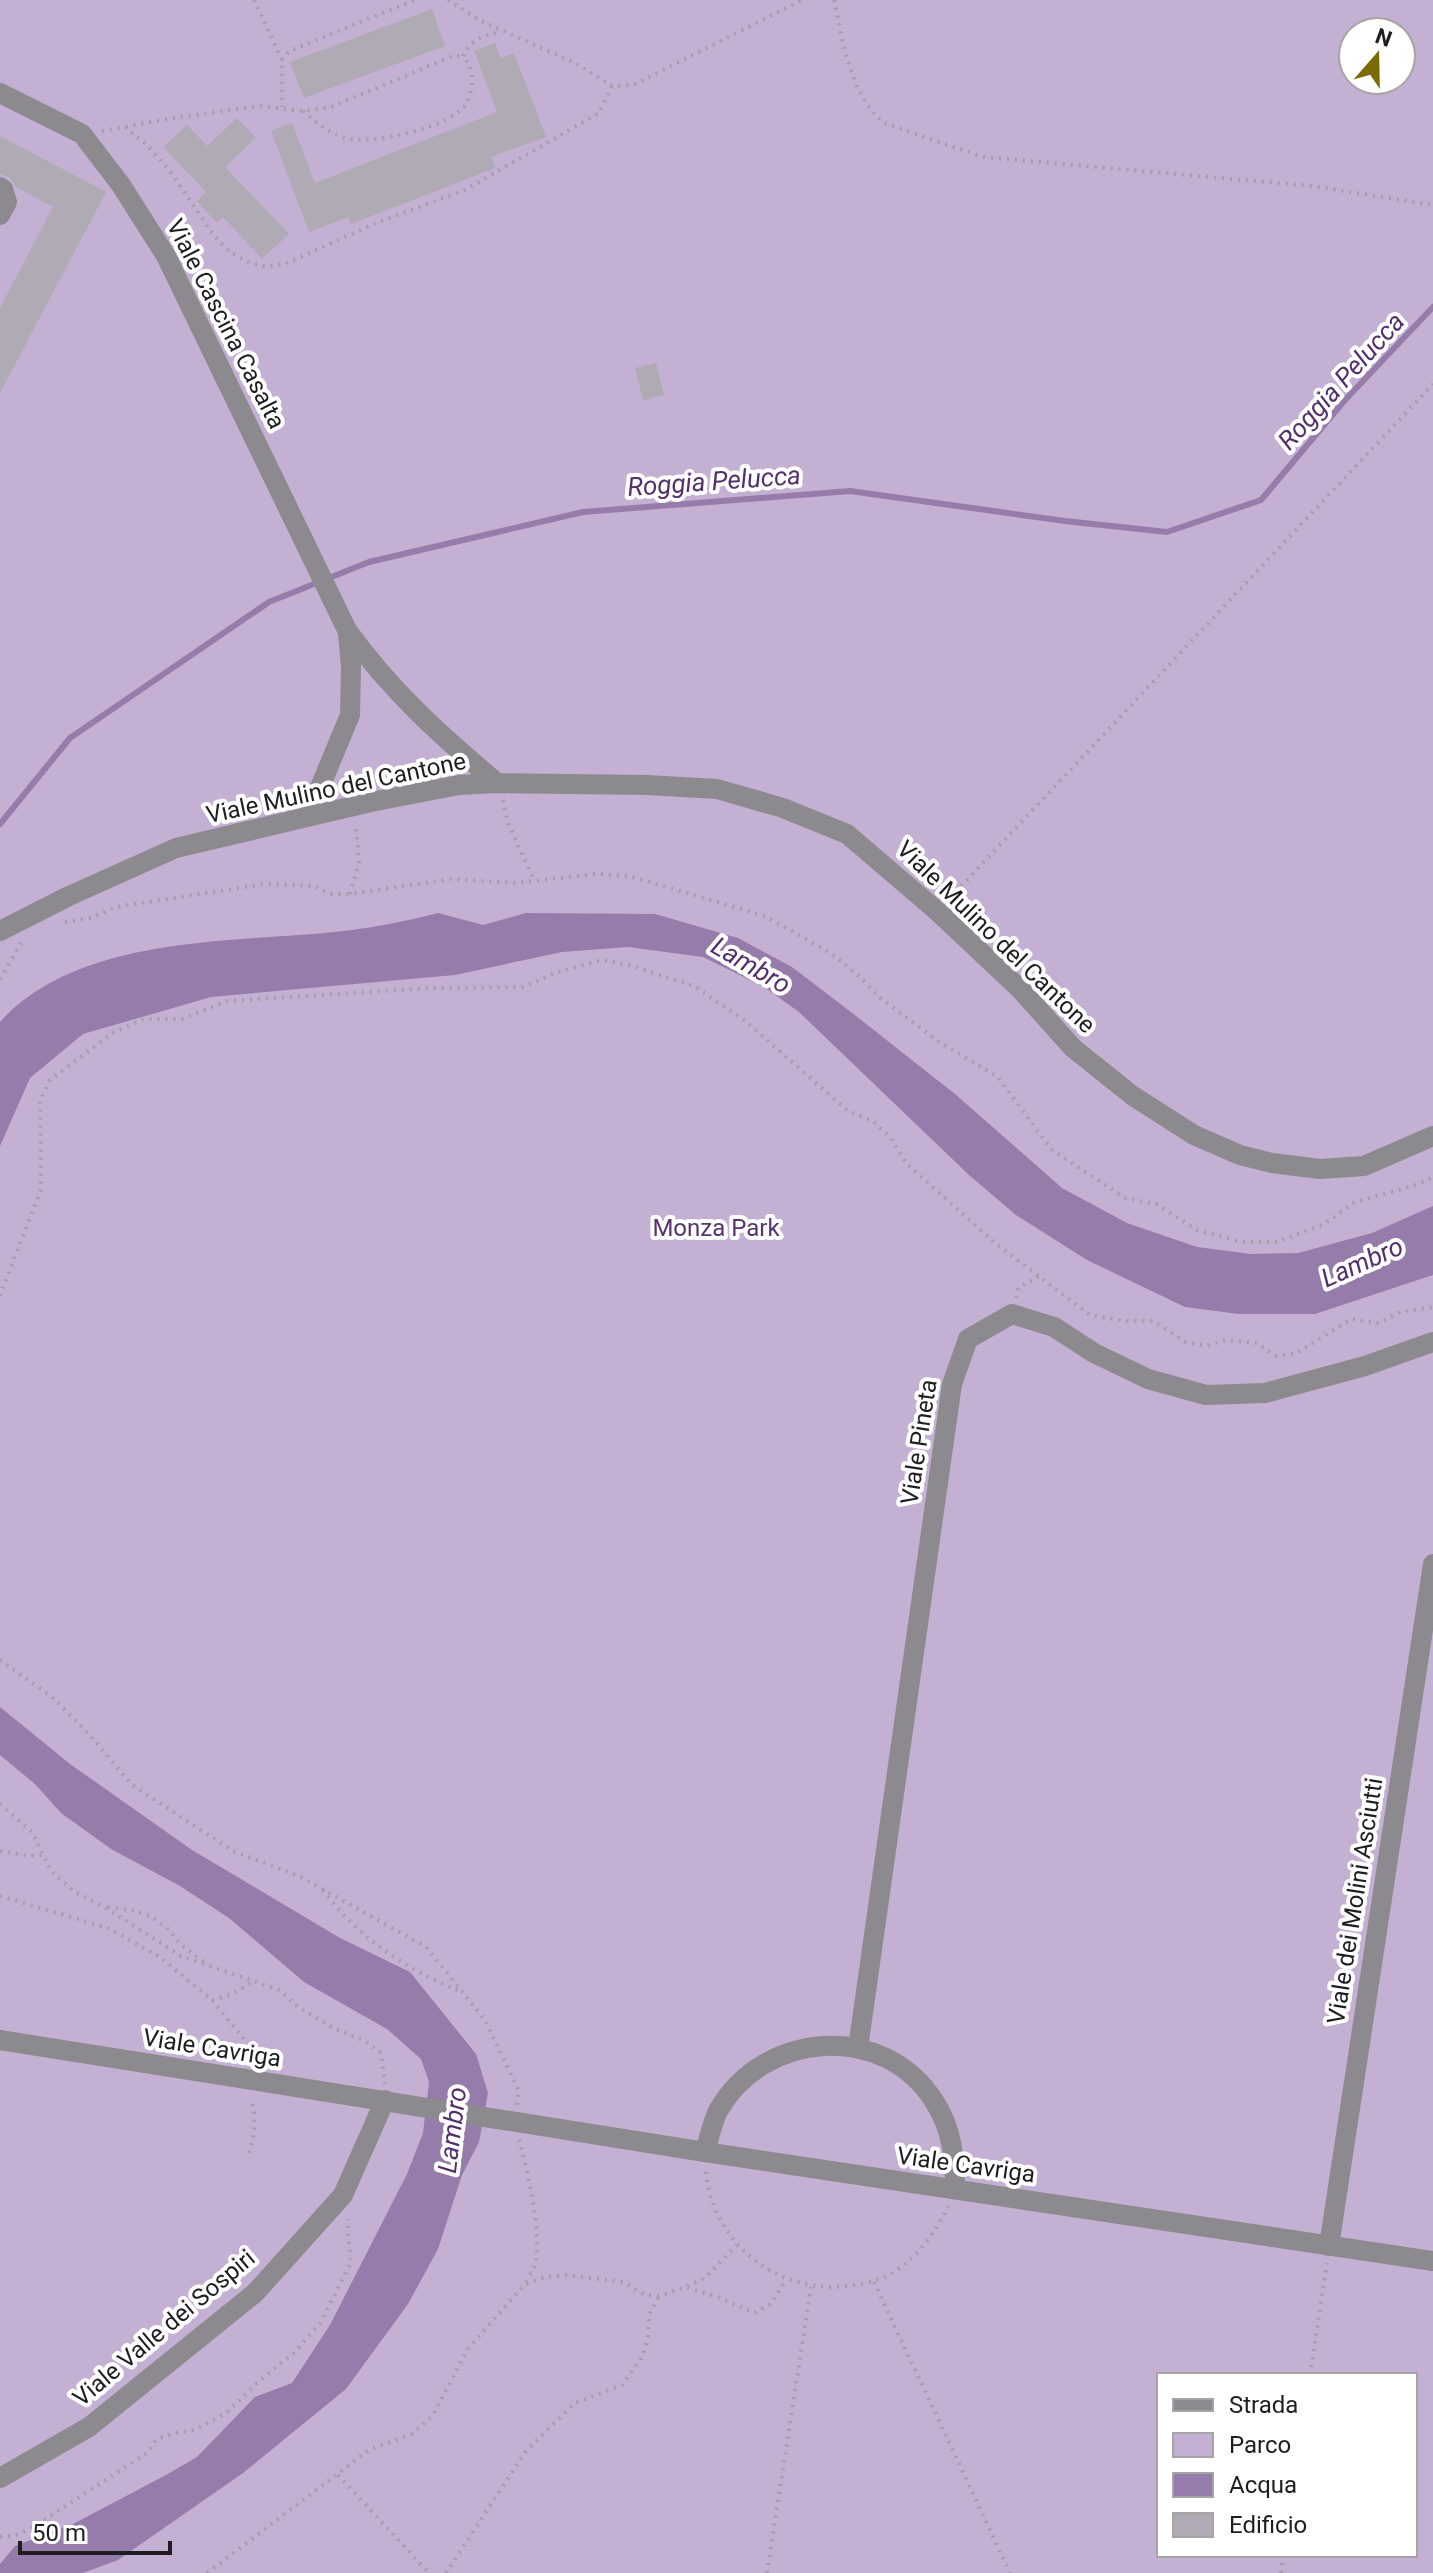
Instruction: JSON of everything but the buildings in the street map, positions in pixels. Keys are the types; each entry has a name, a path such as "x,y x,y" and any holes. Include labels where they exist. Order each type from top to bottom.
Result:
{"lane":[{"name":"Viale Cascina Casalta","path":"0,93 82,134 121,185 166,256 347,630 378,672 408,705 497,783"},
{"path":"0,187 7,202 0,215"},
{"name":"Viale Cascina Casalta","path":"308,816 350,715 351,667 347,630"},
{"name":"Viale Mulino del Cantone","path":"0,931 176,848 308,816 459,785 647,785 717,789 783,808 847,834 937,911 1021,990 1073,1048 1133,1096 1194,1135 1240,1155 1320,1169 1364,1166 1433,1136"},
{"path":"1012,1314 1054,1327 1094,1353 1148,1379 1206,1395 1265,1393 1428,1348"},
{"name":"Viale Pineta","path":"858,2048 952,1384 968,1339 1012,1314"},
{"name":"Viale dei Molini Asciutti","path":"1329,2246 1433,1564"},
{"name":"Viale Cavriga","path":"0,2040 705,2152 1433,2261"},
{"path":"705,2152 717,2112 742,2079 777,2056 817,2045 858,2048 888,2059 913,2076 934,2100 948,2128 955,2158 955,2189"},
{"name":"Viale Valle dei Sospiri","path":"0,2478 89,2427 255,2293 343,2195 385,2100"}],"path":[{"path":"254,0 282,60 282,107"},
{"path":"282,60 289,51 415,0"},
{"path":"448,0 481,21 577,64 612,86 633,85 802,0"},
{"path":"834,0 856,82 873,114 884,123 983,157 1312,186 1433,205"},
{"path":"463,56 468,45 476,39 504,31"},
{"path":"82,134 260,106 303,111 331,107 453,56 463,56"},
{"path":"303,111 321,127 344,137 367,141 414,132 453,116 466,106 473,77 470,65 463,56"},
{"path":"125,127 148,146 172,174 215,237 230,252 250,263 267,267 285,264 376,223 465,190 599,113 612,86"},
{"path":"937,911 1433,384"},
{"path":"497,783 508,823 534,880"},
{"path":"350,894 359,862 351,807"},
{"path":"63,923 91,918 116,907 264,884 315,886 330,894 350,894 451,879 517,883 595,874 629,876 765,916 832,954 879,997 938,1041 998,1077 1051,1149 1125,1198 1156,1204 1197,1230 1241,1242 1277,1242 1324,1224 1355,1202 1416,1185 1433,1177"},
{"path":"0,979 16,949 24,941"},
{"path":"0,1296 41,1189 40,1101 50,1080 114,1032 144,1019 182,1019 227,1001 432,988 523,987 558,972 601,960 629,965 694,986 744,1020 848,1111 873,1121 890,1137 907,1164 995,1243 1090,1315 1125,1321 1153,1321 1186,1342 1206,1346 1226,1340 1256,1343 1276,1356 1297,1353 1351,1319 1379,1323 1400,1312 1433,1307"},
{"path":"1012,1314 1018,1288 1039,1276"},
{"path":"0,1660 52,1697 88,1733 132,1785 233,1851 301,1877 426,1947 485,2020 519,2091 514,2122 531,2191 536,2263 524,2285 467,2350 433,2415 412,2434 369,2450 207,2573"},
{"path":"0,1804 32,1832 51,1871 75,1892 181,1956 279,1990 298,2007 333,2028 365,2041 381,2053 385,2100"},
{"path":"0,1851 43,1855"},
{"path":"321,1888 343,1918 368,1939 430,1979 463,1992"},
{"path":"0,1896 108,1928 160,1957 212,2000 243,2038 253,2081 255,2109 255,2132 249,2153"},
{"path":"101,1905 152,1917 167,1928 180,1944 211,1967"},
{"path":"212,2000 230,1995 253,1982"},
{"path":"705,2152 708,2192 720,2223 737,2245 786,2279 811,2287 845,2287 874,2282 895,2272 920,2249 941,2223 955,2189"},
{"path":"0,2537 16,2535 32,2528 147,2453 157,2439 195,2430 226,2413 295,2352 320,2323 351,2263 343,2195"},
{"path":"524,2285 545,2277 584,2275 623,2282 645,2295 659,2296 706,2277 737,2245"},
{"path":"1310,2373 1329,2246"},
{"path":"685,2287 754,2313 771,2304 786,2279"},
{"path":"874,2282 1010,2573"},
{"path":"767,2573 811,2287"},
{"path":"446,2573 526,2451 575,2403 622,2385 643,2356 649,2315 659,2296"},
{"path":"338,2475 429,2573"}],"green space":[{"name":"Monza Park","path":"0,0 1433,0 1433,2573 0,2573"}],"water":[{"name":"Lambro","path":"438,913 483,925 526,913 655,914 738,938 792,967 856,1016 955,1094 1062,1188 1127,1223 1197,1247 1251,1254 1298,1253 1372,1233 1433,1206 1433,1275 1315,1314 1239,1314 1185,1307 1087,1260 1016,1215 969,1175 799,1012 764,987 703,957 628,947 562,952 455,975 211,997 83,1034 30,1078 0,1146 0,1022 29,996 63,976 100,962 180,945 352,930"},
{"name":"Lambro","path":"0,1707 70,1764 192,1850 340,1938 410,1972 476,2054 488,2093 479,2142 462,2175 438,2249 408,2304 346,2389 243,2473 118,2560 83,2573 0,2573 0,2564 15,2546 73,2524 197,2457 255,2397 292,2383 330,2325 407,2174 423,2133 429,2082 421,2059 387,2029 304,1982 229,1918 180,1886 111,1849 61,1813 35,1784 0,1755"}],"waterway":[{"name":"Roggia Pelucca","path":"0,824 70,738 269,602 369,562 583,512 850,491 1167,532 1261,500 1345,400 1433,307"}]}
